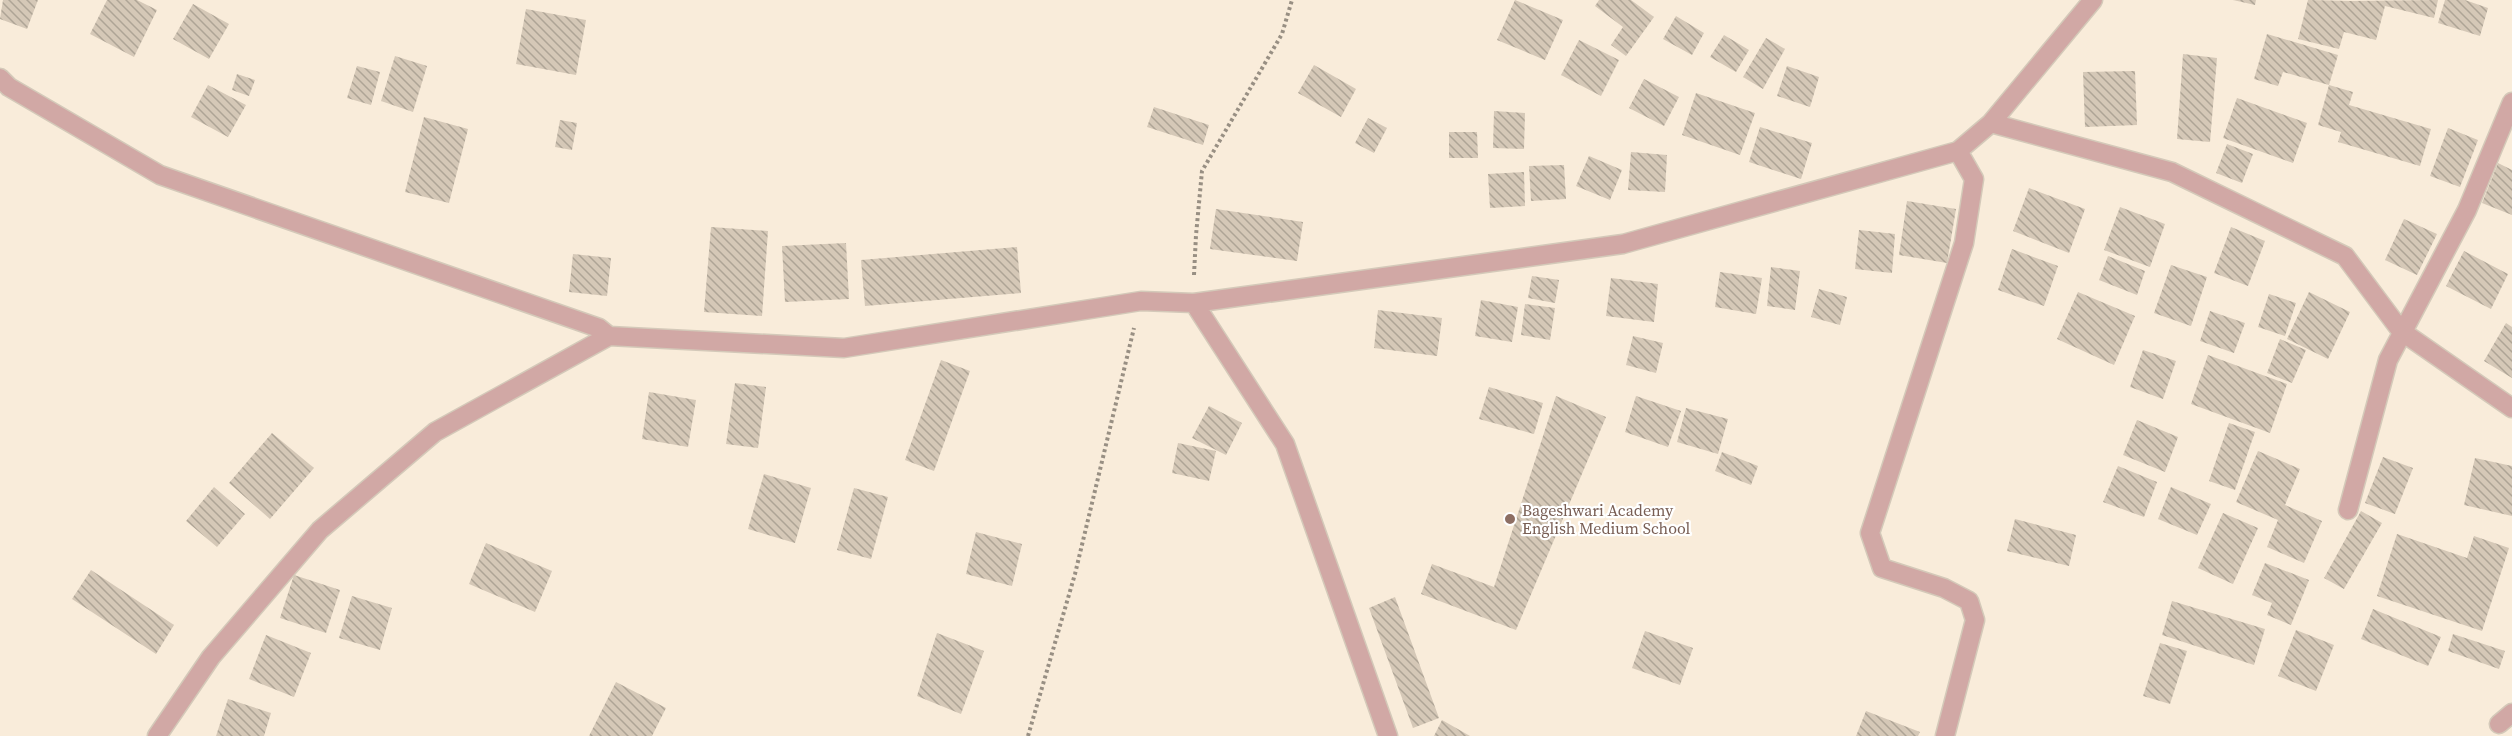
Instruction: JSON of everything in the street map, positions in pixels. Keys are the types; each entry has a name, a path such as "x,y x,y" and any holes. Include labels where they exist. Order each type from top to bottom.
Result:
{"street":[{"path":"158,736 211,657 320,530 435,432 609,336 844,348 1141,301 1194,303 1623,244 1958,151 1991,123 2093,0"},
{"path":"0,78 9,87 160,175 599,328 609,336"},
{"path":"2348,510 2388,360 2401,331 2467,210 2512,102"},
{"path":"1991,123 2172,172 2345,255 2401,331 2512,408"},
{"path":"1945,736 1975,620 1969,601 1944,588 1882,568 1870,533 1964,243 1974,180 1958,151"},
{"path":"1194,303 1285,444 1388,736"}],"path":[{"path":"1194,303 1196,235 1202,171 1282,34 1292,0"},
{"path":"1028,736 1075,574 1141,301"}],"building":[{"path":"3,0 38,0 27,29 0,19"},
{"path":"107,0 137,0 157,10 134,57 90,34"},
{"path":"1515,0 1563,20 1545,60 1497,40"},
{"path":"1599,0 1631,0 1654,17 1626,56 1611,45 1623,27 1595,6"},
{"path":"2233,0 2256,0 2255,5"},
{"path":"2308,0 2438,0 2434,18 2385,6 2376,40 2344,32 2339,49 2298,39"},
{"path":"2445,0 2465,0 2488,8 2480,36 2438,23"},
{"path":"193,4 229,24 209,59 173,39"},
{"path":"526,9 586,20 576,75 516,64"},
{"path":"1676,16 1704,33 1692,55 1663,39"},
{"path":"2267,34 2338,55 2329,85 2283,72 2278,86 2254,79"},
{"path":"1724,35 1749,50 1736,72 1710,57"},
{"path":"1766,38 1785,49 1763,89 1743,77"},
{"path":"1579,40 1619,60 1601,96 1561,75"},
{"path":"2183,54 2217,58 2210,142 2177,139"},
{"path":"395,56 427,66 413,112 381,101"},
{"path":"1314,65 1356,89 1341,117 1298,93"},
{"path":"357,66 380,72 371,105 347,98"},
{"path":"1787,66 1819,77 1810,107 1777,96"},
{"path":"2135,71 2137,125 2085,127 2083,72"},
{"path":"237,74 255,80 249,96 232,90"},
{"path":"1644,79 1679,97 1664,126 1629,108"},
{"path":"208,85 246,105 228,137 191,117"},
{"path":"2329,85 2353,92 2349,105 2431,129 2420,166 2338,142 2341,132 2318,125"},
{"path":"1696,93 1755,113 1740,155 1682,135"},
{"path":"2237,98 2307,123 2293,163 2223,138"},
{"path":"1154,107 1209,125 1203,145 1147,127"},
{"path":"1494,111 1525,113 1524,149 1493,148"},
{"path":"424,117 468,129 449,203 405,192"},
{"path":"1368,118 1387,128 1374,153 1355,143"},
{"path":"560,120 577,123 572,150 555,147"},
{"path":"1760,127 1812,143 1801,179 1749,162"},
{"path":"2448,128 2478,140 2460,187 2430,176"},
{"path":"1449,132 1477,132 1478,158 1449,158"},
{"path":"2227,144 2253,154 2242,183 2216,173"},
{"path":"1631,152 1667,155 1665,192 1628,190"},
{"path":"1589,156 1622,170 1610,200 1576,186"},
{"path":"2498,163 2512,170 2512,215 2482,203"},
{"path":"1564,165 1566,199 1531,201 1529,166"},
{"path":"1524,172 1525,206 1490,208 1488,174"},
{"path":"2029,188 2085,209 2069,253 2013,231"},
{"path":"1907,201 1956,209 1947,263 1899,255"},
{"path":"2120,207 2165,224 2150,267 2104,250"},
{"path":"1216,209 1303,222 1297,261 1210,249"},
{"path":"2404,219 2437,234 2417,275 2385,260"},
{"path":"711,227 768,231 762,316 704,312"},
{"path":"2231,227 2265,241 2248,286 2214,273"},
{"path":"1859,230 1895,234 1892,273 1855,269"},
{"path":"846,243 849,299 785,302 782,246"},
{"path":"1017,247 1021,293 865,306 861,260"},
{"path":"2012,249 2058,266 2044,306 1998,290"},
{"path":"2464,251 2508,274 2491,309 2446,286"},
{"path":"573,254 611,258 607,296 569,292"},
{"path":"2108,256 2145,271 2137,295 2099,280"},
{"path":"2171,265 2207,277 2191,326 2154,313"},
{"path":"1771,267 1800,271 1795,310 1767,306"},
{"path":"1720,272 1762,278 1756,314 1715,307"},
{"path":"1532,276 1559,280 1555,303 1528,298"},
{"path":"1611,278 1658,284 1654,322 1606,316"},
{"path":"1819,289 1847,297 1840,325 1811,317"},
{"path":"2078,292 2135,316 2114,365 2057,339"},
{"path":"2309,292 2350,312 2328,359 2287,339"},
{"path":"2269,294 2296,303 2285,336 2258,327"},
{"path":"1481,300 1518,307 1512,342 1475,336"},
{"path":"1525,304 1555,308 1550,340 1521,335"},
{"path":"1378,310 1442,318 1437,356 1374,348"},
{"path":"2210,311 2245,323 2234,353 2200,341"},
{"path":"2506,323 2512,327 2512,378 2484,361"},
{"path":"1633,336 1663,343 1656,373 1626,365"},
{"path":"2280,339 2306,350 2292,383 2267,373"},
{"path":"2143,350 2176,361 2163,399 2130,387"},
{"path":"2208,355 2287,384 2270,433 2191,404"},
{"path":"941,360 970,371 934,471 905,460"},
{"path":"735,383 766,387 758,448 726,444"},
{"path":"1489,387 1543,403 1534,434 1479,419"},
{"path":"649,392 696,400 688,447 642,439"},
{"path":"1556,396 1606,417 1516,630 1421,594 1432,564 1494,587"},
{"path":"1636,396 1681,411 1668,447 1625,432"},
{"path":"1209,406 1242,423 1226,455 1192,438"},
{"path":"1686,408 1728,419 1718,454 1677,442"},
{"path":"2137,420 2178,437 2165,472 2123,455"},
{"path":"2229,423 2255,432 2235,490 2209,481"},
{"path":"272,433 314,468 270,519 229,483"},
{"path":"1178,443 1216,451 1209,481 1172,473"},
{"path":"2258,451 2300,469 2285,505 2322,521 2304,563 2267,547 2278,520 2236,502"},
{"path":"1722,452 1758,466 1751,485 1715,471"},
{"path":"2383,457 2413,468 2395,514 2365,503"},
{"path":"2475,458 2512,466 2512,516 2464,505"},
{"path":"2118,466 2157,482 2144,517 2103,502"},
{"path":"764,474 811,488 795,543 748,529"},
{"path":"214,487 245,514 217,547 186,521"},
{"path":"2171,487 2211,504 2197,535 2158,519"},
{"path":"854,488 888,497 871,559 837,550"},
{"path":"2361,511 2382,523 2344,589 2324,578"},
{"path":"2223,513 2258,528 2233,584 2198,568"},
{"path":"2015,519 2076,535 2069,566 2007,551"},
{"path":"976,532 1022,544 1012,586 966,574"},
{"path":"2397,534 2467,558 2474,536 2509,548 2482,631 2377,596"},
{"path":"486,543 552,571 535,612 469,584"},
{"path":"2265,563 2309,580 2291,625 2267,615 2272,603 2252,595"},
{"path":"91,570 174,625 156,654 72,599"},
{"path":"294,575 340,590 326,633 280,618"},
{"path":"352,596 392,608 380,650 339,638"},
{"path":"1395,597 1439,718 1413,728 1369,608"},
{"path":"2172,601 2265,629 2254,665 2162,635"},
{"path":"2373,609 2441,637 2428,666 2361,639"},
{"path":"2296,630 2334,645 2316,691 2278,676"},
{"path":"1645,631 1693,648 1680,685 1632,668"},
{"path":"937,633 984,651 961,714 917,696"},
{"path":"2453,634 2505,651 2499,669 2448,651"},
{"path":"266,635 311,653 294,697 249,679"},
{"path":"2160,643 2187,651 2170,704 2143,696"},
{"path":"616,682 666,708 652,736 589,736"},
{"path":"228,699 271,713 264,736 216,736"},
{"path":"1866,711 1920,732 1918,736 1856,736"},
{"path":"1442,720 1470,736 1434,736"}],"place":[{"name":"Bageshwari Academy English Medium School","path":"1510,519"}]}
